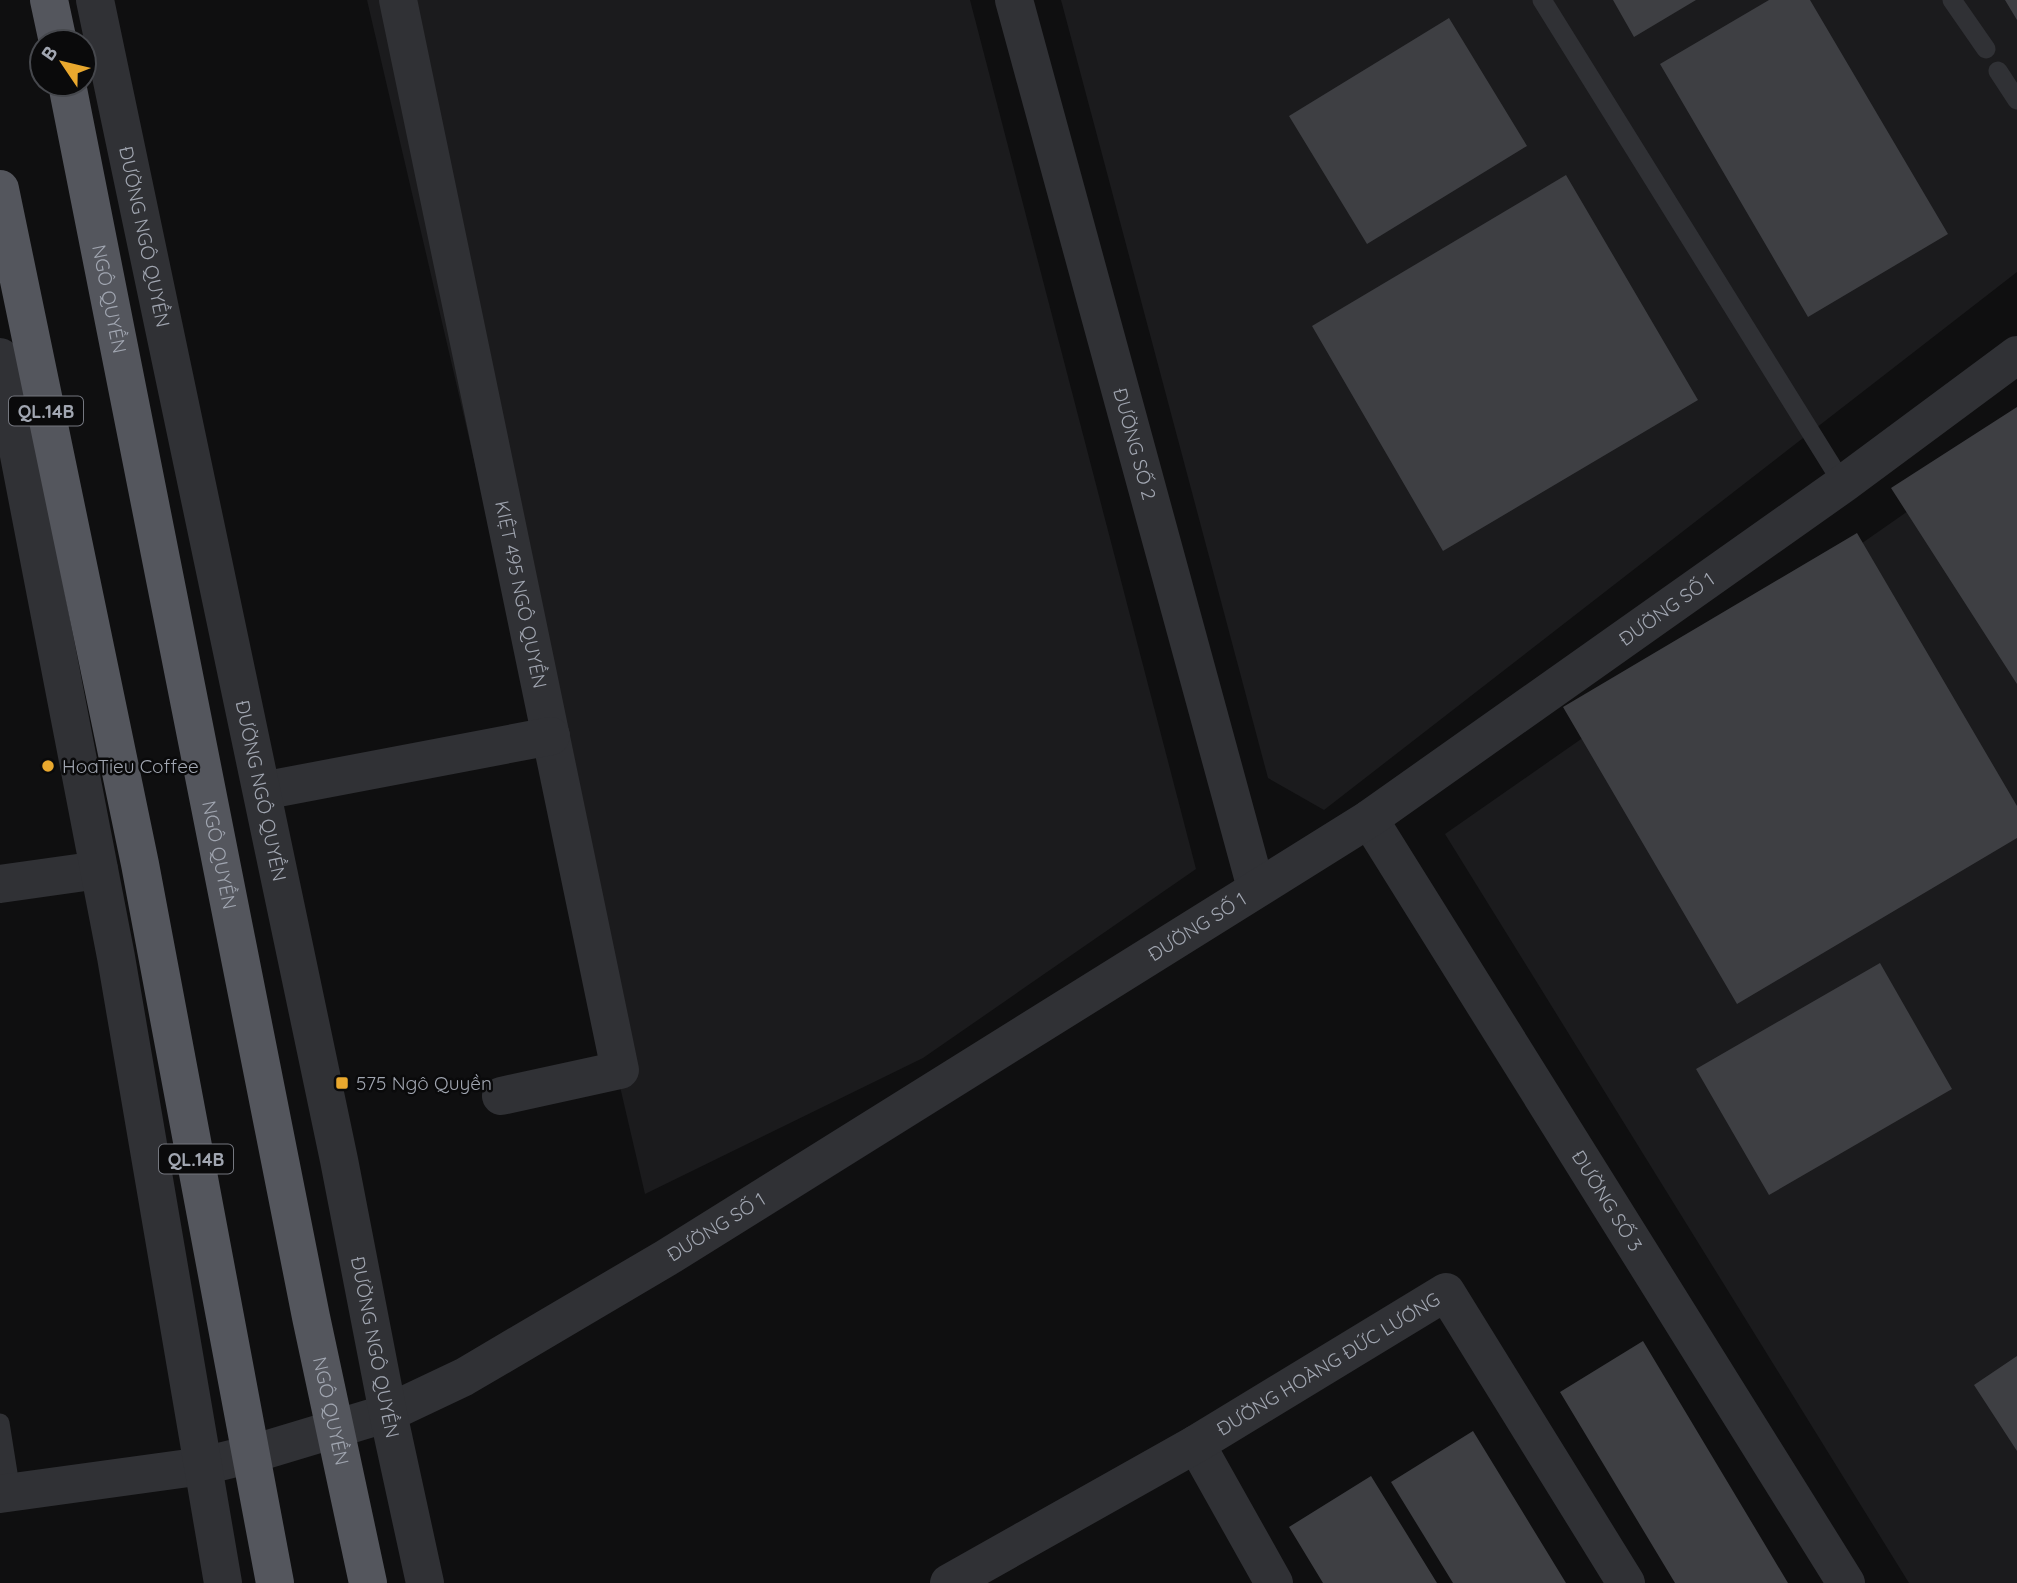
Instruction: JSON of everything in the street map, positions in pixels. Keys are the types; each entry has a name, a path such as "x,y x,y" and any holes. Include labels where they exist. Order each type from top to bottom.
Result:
{"highway":[{"path":"49,0 55,28"},
{"name":"NGÔ QUYỀN","path":"69,98 334,1430 368,1583"},
{"name":"QL.14B","path":"0,188 140,864 275,1583"}],"street":[{"name":"ĐƯỜNG NGÔ QUYỀN","path":"95,0 339,1160 388,1413 425,1583"},
{"name":"KIỆT 495 NGÔ QUYỀN","path":"398,0 620,1070 501,1096"},
{"name":"ĐƯỜNG SỐ 2","path":"1014,0 1256,888"},
{"name":"ĐƯỜNG SỐ 1","path":"6,1493 204,1466 252,1454 388,1413 464,1377 666,1258 1369,819 1843,484 2017,355"},
{"path":"1,364 99,870 223,1583"},
{"path":"262,791 551,736"},
{"name":"ĐƯỜNG SỐ 3","path":"1369,819 1846,1583"},
{"path":"0,884 99,870"},
{"name":"ĐƯỜNG HOÀNG ĐỨC LƯƠNG","path":"949,1583 1196,1444 1446,1292 1626,1583"},
{"path":"1196,1444 1274,1583"}],"lane":[{"path":"1542,0 1843,484"},
{"path":"1952,0 1986,49"},
{"path":"1998,71 2017,100"},
{"path":"0,1423 6,1493"}],"shaded area":[{"path":"367,0 970,0 1196,869 923,1058 645,1194"},
{"path":"1061,0 2017,0 2017,272 1324,810 1268,778"},
{"path":"2017,435 2017,1583 1909,1583 1445,834"}],"building":[{"path":"1613,0 1696,0 1634,37"},
{"path":"1769,0 1810,0 1948,234 1808,317 1660,64"},
{"path":"2005,0 2017,0 2017,20"},
{"path":"1449,18 1527,146 1367,244 1289,116"},
{"path":"1566,175 1698,400 1443,551 1312,326"},
{"path":"2017,407 2017,684 1891,488"},
{"path":"1857,533 2017,806 2017,838 1737,1004 1563,707"},
{"path":"1880,963 1952,1089 1769,1195 1696,1069"},
{"path":"1643,1341 1788,1583 1675,1583 1560,1392"},
{"path":"2017,1356 2017,1451 1974,1385"},
{"path":"1473,1431 1566,1583 1453,1583 1391,1482"},
{"path":"1371,1476 1437,1583 1323,1583 1289,1527"}],"place":[{"name":"HoaTieu Coffee","path":"48,766"},
{"name":"575 Ngô Quyền","path":"342,1083"}]}
